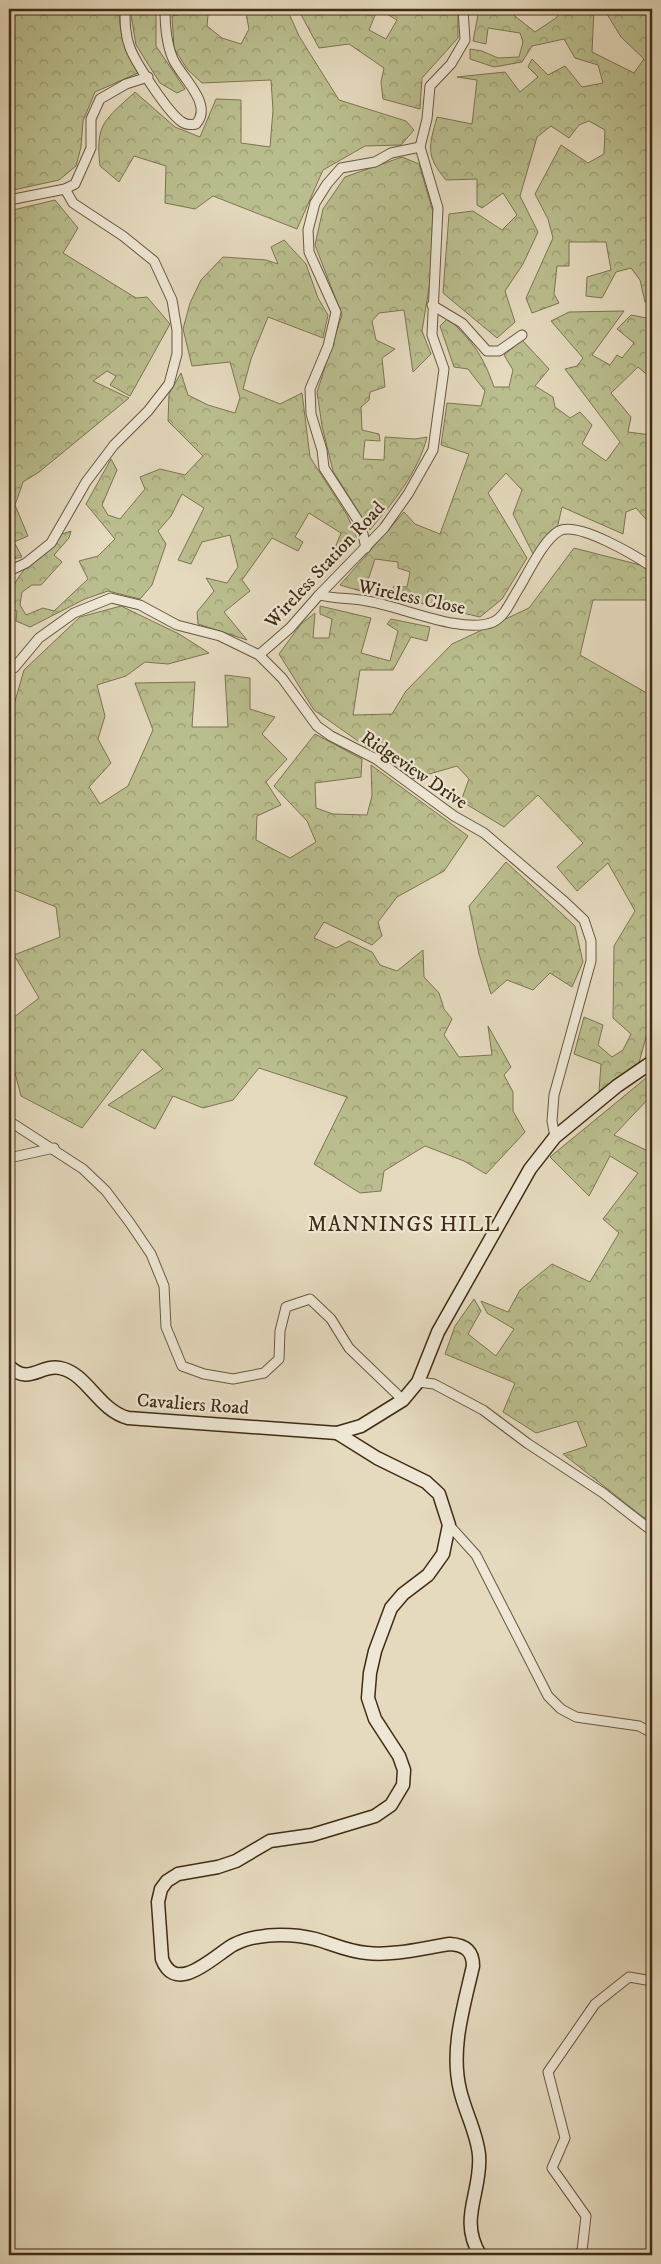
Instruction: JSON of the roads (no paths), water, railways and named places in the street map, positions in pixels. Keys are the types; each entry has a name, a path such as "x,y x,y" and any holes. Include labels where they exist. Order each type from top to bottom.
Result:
{"street":[{"path":"125,9 124,26 130,48 166,105 183,123 196,124 201,119 200,103 173,59 165,28 165,9"},
{"path":"366,548 361,525 324,468 322,450 311,414 310,389 328,346 336,312 309,252 308,230 315,203 341,168 375,162 391,153 420,147 427,119 430,86 451,64 465,40 463,9"},
{"path":"9,200 65,189 75,184 91,148 91,119 100,99 126,84 148,77"},
{"name":"Wireless Station Road","path":"259,655 290,628 318,595 366,548 408,494 433,450 444,369 432,335 438,208 420,147"},
{"path":"9,571 26,563 51,543 86,482 114,445 148,411 168,384 177,354 177,330 172,300 154,261 123,236 73,203 65,189"},
{"path":"432,305 462,323 487,351 499,350 522,335"},
{"name":"Wireless Close","path":"318,595 334,599 367,600 457,624 475,626 494,622 504,614 546,544 560,531 572,528 589,533 652,567"},
{"name":"Ridgeview Drive","path":"14,668 40,638 74,613 111,598 140,605 177,625 220,636 259,655 282,678 317,726 331,736 376,759 454,816 484,833 584,920 591,942 590,961 554,1095 552,1121 555,1137"},
{"path":"337,1432 361,1426 403,1400 418,1382 438,1332 530,1169 555,1137 617,1086 652,1062"},
{"path":"9,1121 54,1148 83,1169 106,1191 151,1254 164,1286 166,1327 182,1366 204,1374 233,1379 264,1374 279,1359 280,1331 286,1307 310,1299 332,1319 348,1348 403,1400"},
{"path":"9,1158 54,1148"},
{"name":"Cavaliers Road","path":"9,1366 15,1373 24,1375 58,1367 72,1372 102,1404 116,1415 128,1418 337,1432"},
{"path":"418,1382 434,1384 483,1410 526,1443 602,1493 652,1531"},
{"path":"337,1432 377,1458 426,1482 439,1494 450,1525 476,1555 548,1696 560,1709 576,1717 639,1726 652,1733"},
{"path":"450,1525 443,1554 428,1575 403,1594 391,1608 375,1651 370,1674 368,1698 370,1705 376,1719 399,1756 404,1770 403,1785 391,1805 375,1816 312,1835 270,1841 218,1868 178,1874 167,1881 161,1889 158,1902 162,1958 165,1967 171,1972 180,1975 190,1973 232,1946 261,1936 304,1937 351,1951 368,1953 383,1953 450,1944 460,1944 468,1949 473,1957 473,1966 459,2033 456,2065 460,2091 468,2112 479,2154 470,2221 471,2239 480,2255"},
{"path":"577,2255 582,2251 586,2216 552,2168 565,2138 548,2072 595,2004 629,1977 652,1981"}],"district":[{"name":"MANNINGS HILL","path":"404,1224"}]}
